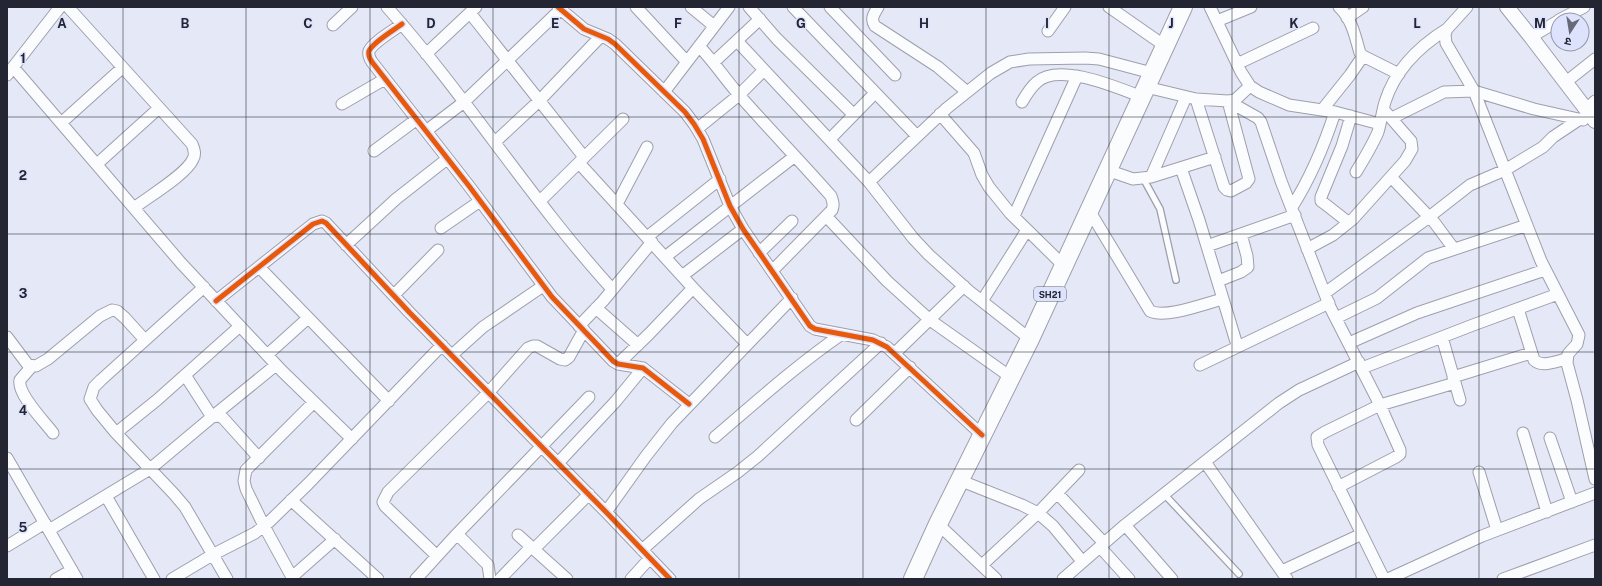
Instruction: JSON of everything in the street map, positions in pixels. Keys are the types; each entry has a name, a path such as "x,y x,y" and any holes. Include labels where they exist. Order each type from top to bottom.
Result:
{"main road":[{"name":"SH21","path":"913,579 938,524 1012,378 1183,7"}],"street":[{"path":"60,7 10,71 61,123 134,208 240,326 267,355 352,439"},
{"path":"68,7 192,144 195,155 193,161 182,172 134,208"},
{"path":"333,25 352,7"},
{"path":"387,7 464,102 582,255 612,289"},
{"path":"636,7 687,62"},
{"path":"691,7 714,26"},
{"path":"664,92 728,7"},
{"path":"749,7 783,45 853,114"},
{"path":"793,7 917,136"},
{"path":"830,7 895,76"},
{"path":"878,7 873,17 872,22 874,26 938,67 967,92"},
{"path":"1048,31 1065,7"},
{"path":"1109,7 1165,46"},
{"path":"1210,7 1218,21 1237,64 1250,86 1289,105 1335,112 1380,124"},
{"path":"1218,21 1237,10 1251,7"},
{"path":"1339,7 1352,27 1360,53 1363,56 1399,74"},
{"path":"1347,18 1363,7"},
{"path":"1308,249 1333,235 1348,222 1405,161 1413,146 1408,136 1388,114 1387,98 1399,74 1411,57 1420,48 1447,29 1467,7"},
{"path":"1507,7 1566,82 1595,122"},
{"path":"1574,12 1584,7"},
{"path":"426,131 464,102 561,8 584,29 616,44 684,112 697,129 730,206 743,229 810,326 815,329 873,340 881,343 910,367 982,435"},
{"path":"426,54 473,10 508,60 540,101 581,160 617,204 693,288 747,344"},
{"path":"714,62 760,19"},
{"path":"402,24 373,45 369,52 372,62 480,201 552,297 613,361 618,364 643,368 689,404"},
{"path":"1531,37 1550,25"},
{"path":"1237,64 1313,28"},
{"path":"1447,29 1445,34 1446,43 1474,91 1545,270 1579,335 1577,344 1568,354 1567,358 1595,479"},
{"path":"495,142 540,101 600,36"},
{"path":"737,41 869,182 913,238 964,286 1030,339"},
{"path":"700,46 739,95 831,196 834,206 772,271"},
{"path":"1322,110 1363,56"},
{"path":"869,182 940,114 1002,66 1016,61 1029,59 1099,59 1147,86"},
{"path":"1566,82 1595,59"},
{"path":"61,123 122,68"},
{"path":"697,129 739,95 764,70"},
{"path":"1022,102 1037,82 1042,78 1053,75 1077,76 1147,86 1191,98 1228,101 1235,100 1250,86"},
{"path":"1014,216 1077,76"},
{"path":"342,104 385,79"},
{"path":"1356,172 1371,147 1380,124 1388,114 1444,92 1474,91 1534,109 1587,110"},
{"path":"830,139 875,92"},
{"path":"1191,98 1224,187 1231,191 1237,189 1249,179 1228,101"},
{"path":"1147,177 1191,98"},
{"path":"1228,101 1258,118 1261,122 1281,181 1327,298 1380,405 1400,450 1400,454 1396,457 1338,487"},
{"path":"97,164 159,108"},
{"path":"1200,365 1327,298 1470,185 1505,170 1543,147 1553,137 1587,110"},
{"path":"1207,246 1241,234 1293,211 1316,166 1335,112"},
{"path":"940,114 974,153 985,181 1014,216 1063,265"},
{"path":"1348,222 1321,201 1321,197 1342,146 1351,116"},
{"path":"374,151 417,119"},
{"path":"540,201 623,119"},
{"path":"617,204 648,147"},
{"path":"665,257 795,156"},
{"path":"1107,170 1133,179 1181,168 1214,157"},
{"path":"346,246 396,198 446,159"},
{"path":"1181,168 1207,246 1237,346"},
{"path":"1391,177 1430,217 1454,249"},
{"path":"437,556 388,510 383,502 384,498 392,487 489,392 528,348 537,346 560,359 565,360 569,357 582,328 649,240 720,180"},
{"path":"441,228 480,201"},
{"path":"1089,210 1150,311 1155,314 1173,312 1223,299"},
{"path":"826,216 887,281 930,320 1012,378"},
{"path":"216,300 317,222 322,221 326,223 346,246 589,494 670,579"},
{"path":"760,253 792,221"},
{"path":"1336,318 1377,298 1428,258 1527,225"},
{"path":"682,276 743,229"},
{"path":"982,301 1027,230"},
{"path":"1218,281 1241,272 1248,267 1247,256 1241,234"},
{"path":"394,295 438,250"},
{"path":"259,267 389,400"},
{"path":"1349,343 1417,313 1545,270"},
{"path":"452,354 483,327 543,286"},
{"path":"894,353 964,286"},
{"path":"204,287 101,380 94,387 90,399 116,433 185,507 214,554 227,579"},
{"path":"618,364 693,288"},
{"path":"1063,579 1125,525 1289,396 1308,386 1360,365 1442,337 1558,294"},
{"path":"606,512 646,456 672,423 792,298"},
{"path":"596,308 638,345"},
{"path":"1518,309 1534,360 1537,363 1547,364 1567,358"},
{"path":"7,337 28,365 36,366 48,359 100,316 112,310 117,311 125,318 145,340"},
{"path":"267,355 308,318"},
{"path":"116,433 157,400 240,326"},
{"path":"715,437 784,377 842,334"},
{"path":"1442,337 1460,400"},
{"path":"631,579 646,554 699,499 758,456 881,343"},
{"path":"177,578 214,554 255,533 264,526 352,439 442,345"},
{"path":"1384,579 1318,446 1317,437 1380,405 1532,353"},
{"path":"7,546 106,496 150,469 276,364"},
{"path":"32,366 20,380 20,388 52,433"},
{"path":"856,420 910,367"},
{"path":"558,463 616,401 643,368"},
{"path":"185,375 212,417"},
{"path":"416,579 588,396"},
{"path":"314,402 246,470 244,481 246,490 292,578 335,540"},
{"path":"212,417 218,416 223,418 259,458"},
{"path":"1523,433 1547,512"},
{"path":"1550,438 1572,502"},
{"path":"7,458 75,574 56,579"},
{"path":"1205,462 1284,575 1362,534"},
{"path":"982,565 1038,513 1079,470"},
{"path":"1479,472 1497,530"},
{"path":"960,480 1038,513 1053,526 1082,561"},
{"path":"1057,492 1129,579"},
{"path":"1388,579 1497,530 1595,493"},
{"path":"500,579 589,494"},
{"path":"106,496 154,579"},
{"path":"292,500 375,578"},
{"path":"938,524 996,579"},
{"path":"1125,525 1172,579"},
{"path":"457,534 488,565 490,579"},
{"path":"518,536 567,579"},
{"path":"1503,579 1528,575 1595,545"}],"lane":[{"path":"1147,177 1160,210 1176,280"},
{"path":"1164,494 1239,574"}],"cycle path":[{"path":"558,7 584,29 608,39 615,44 685,112 703,139 730,206 743,229 810,326 815,329 873,340 887,347 982,435"},
{"path":"402,24 379,40 371,48 369,54 372,62 469,186 552,297 613,361 618,364 643,368 689,404"},
{"path":"216,301 313,224 322,221 326,223 410,313 670,579"}]}
